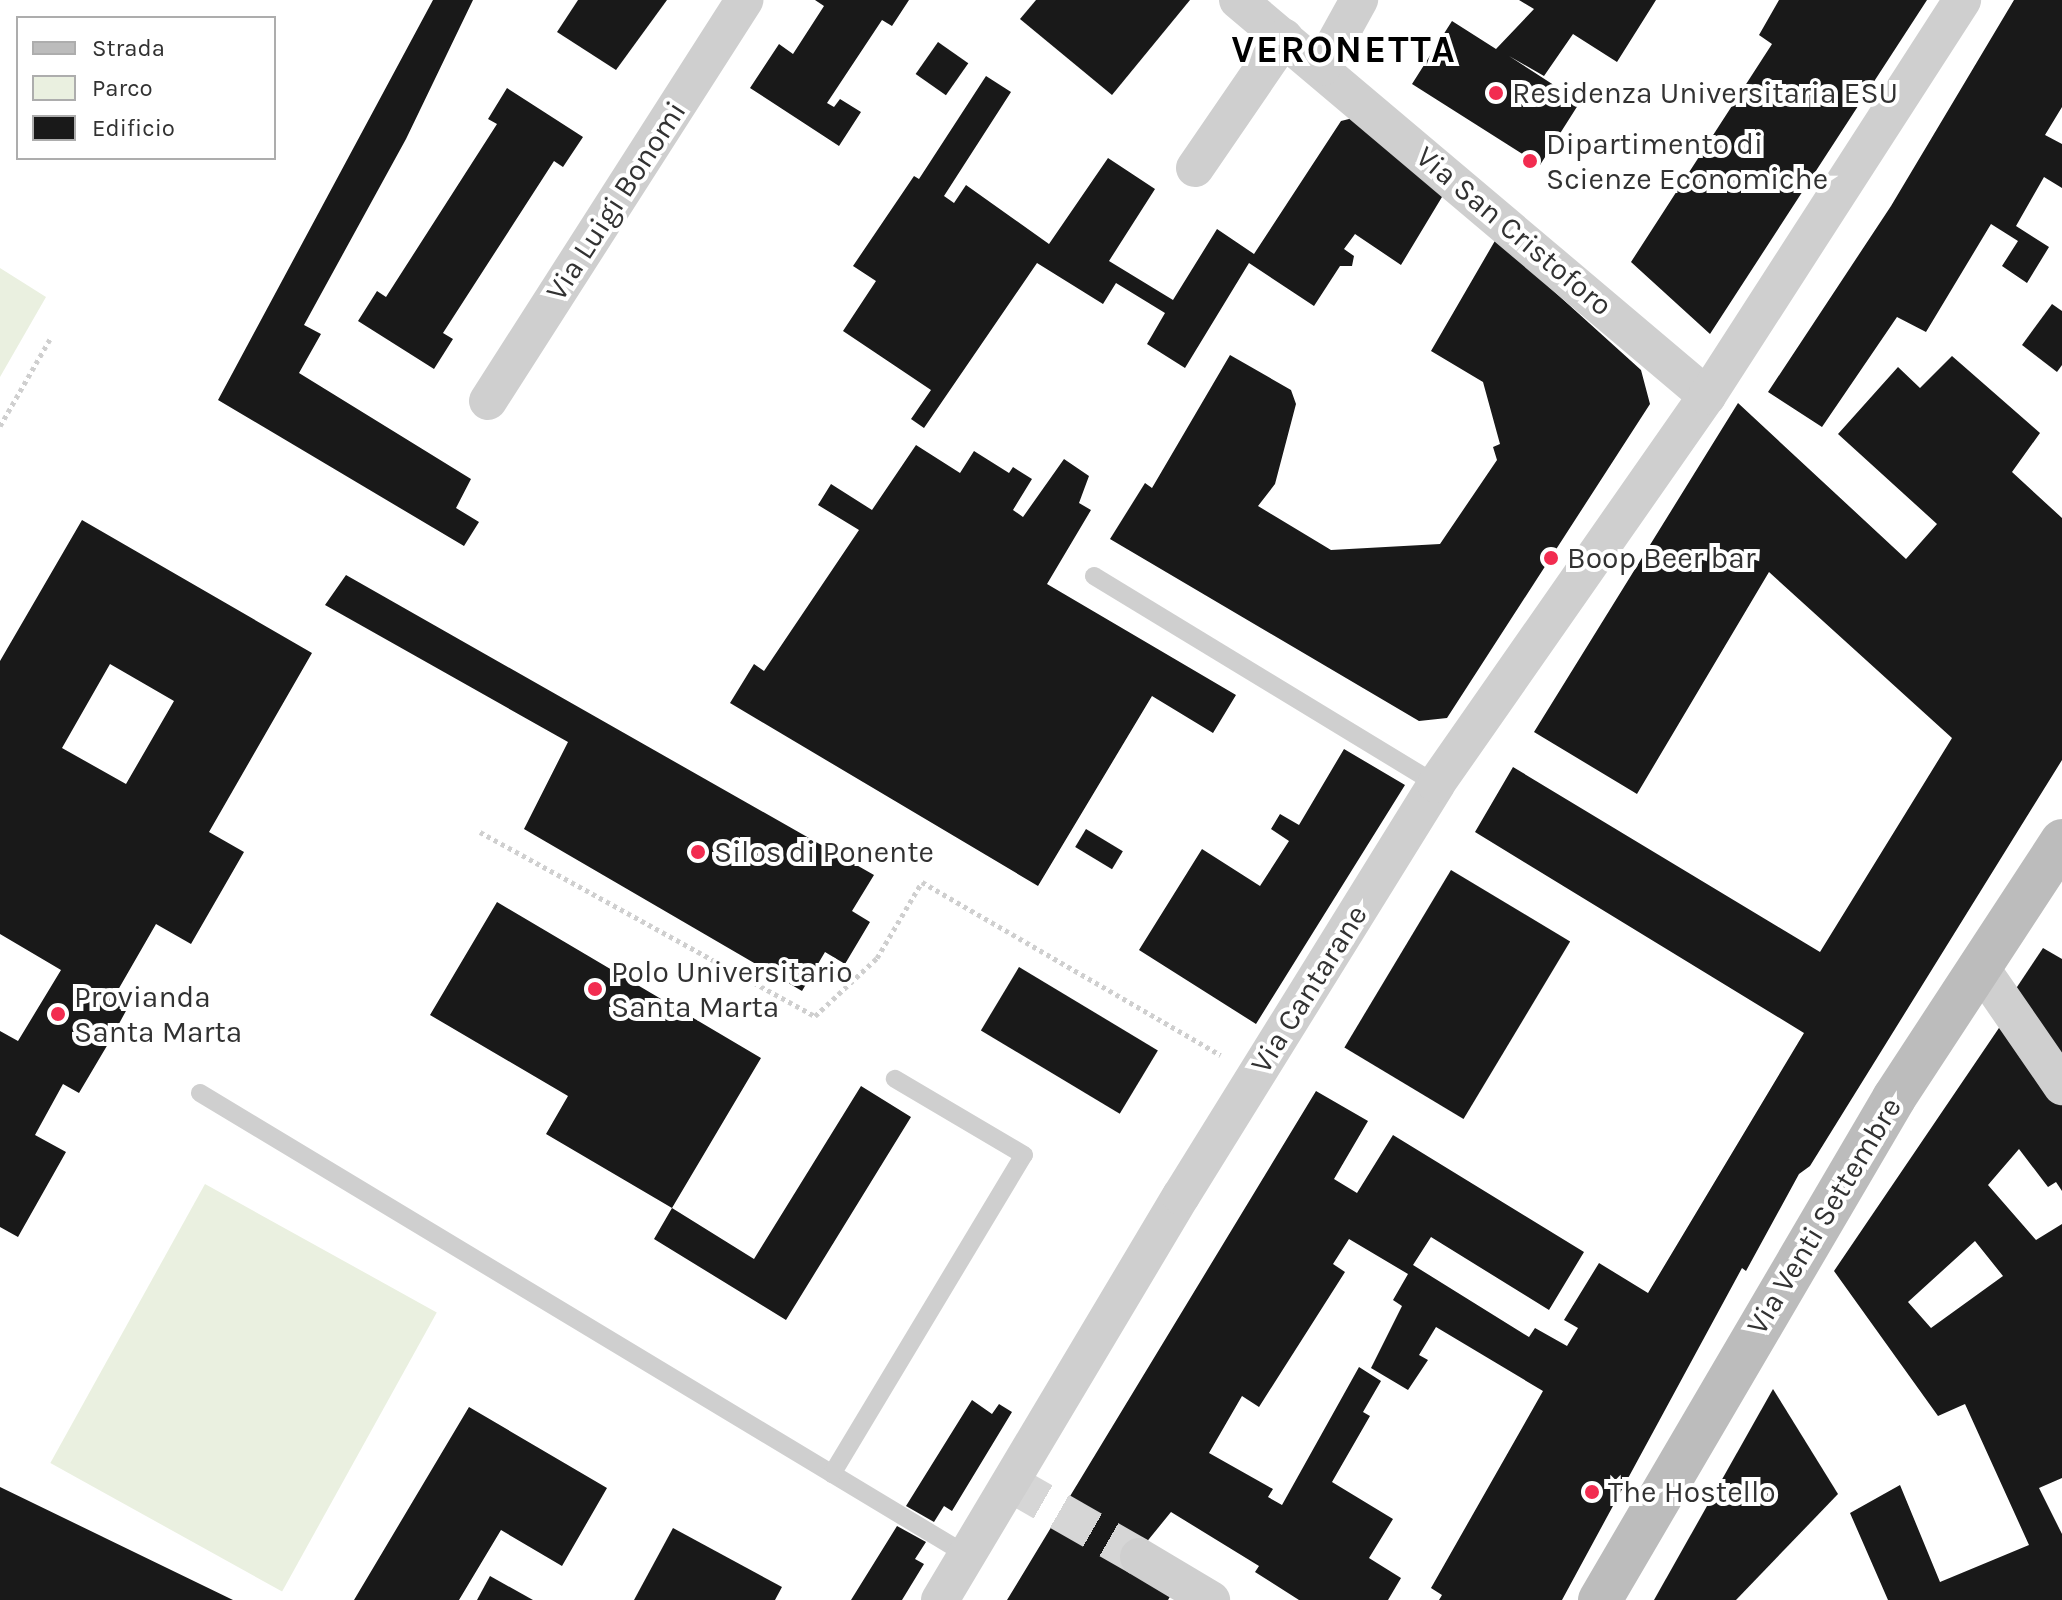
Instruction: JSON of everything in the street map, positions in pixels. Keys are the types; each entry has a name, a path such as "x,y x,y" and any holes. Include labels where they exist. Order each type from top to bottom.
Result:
{"street":[{"name":"Via Luigi Bonomi","path":"488,401 744,0"},
{"name":"Via San Cristoforo","path":"1238,0 1322,67 1707,396"},
{"path":"1322,67 1359,0"},
{"name":"Via Cantarane","path":"940,1600 1255,1076 1436,784 1707,396 1962,0"},
{"path":"1195,168 1284,38"},
{"name":"Via Venti Settembre","path":"1600,1600 1894,1098 2062,841"},
{"path":"1980,967 2062,1086"},
{"path":"1139,1557 1211,1600"}],"lane":[{"path":"1094,576 1436,784"},
{"path":"832,1474 1024,1155 895,1079"},
{"path":"200,1093 967,1555"}],"path":[{"path":"0,426 50,339"},
{"path":"480,832 815,1016 877,958 922,882 1255,1076"}],"green space":[{"path":"0,268 46,297 0,377"},
{"path":"205,1184 437,1312 282,1591 50,1463"}],"building":[{"path":"433,0 473,0 406,139 304,325 321,334 299,373 471,479 456,508 479,522 464,546 218,400"},
{"path":"578,0 667,0 616,70 557,32"},
{"path":"815,0 909,0 892,26 882,20 827,103 834,107 840,99 861,112 839,146 750,88 779,44 793,54 824,6"},
{"path":"1036,0 1190,0 1112,95 1020,19"},
{"name":"Residenza Universitaria ESU","path":"1519,0 1656,0 1617,62 1573,34 1544,76 1509,56 1580,102 1540,165 1412,84 1452,21 1496,49 1534,9"},
{"path":"1779,0 1927,0 1710,334 1631,262 1772,44 1759,35"},
{"path":"2014,0 2062,0 2062,107 2045,135 2062,144 2062,188 2044,177 2016,226 2049,247 2027,283 2002,266 2018,241 1991,224 1926,332 1897,317 1822,427 1768,392 1891,206"},
{"path":"938,42 968,63 946,95 916,74"},
{"path":"986,76 1011,92 944,196 954,203 966,185 1049,244 1108,158 1155,189 1109,261 1173,300 1217,229 1254,254 1341,121 1361,116 1445,192 1401,265 1355,234 1344,249 1354,256 1352,266 1340,266 1314,306 1249,263 1185,368 1147,344 1165,313 1116,283 1103,304 1037,263 924,428 911,419 931,390 843,331 876,281 853,266 914,176 919,179"},
{"path":"507,88 583,137 563,167 554,161 443,333 453,339 434,369 358,321 377,291 386,297 497,124 488,119"},
{"path":"1496,239 1641,370 1650,404 1447,718 1419,721 1110,539 1145,483 1152,488 1230,355 1291,390 1296,404 1275,484 1258,506 1331,550 1440,544 1497,460 1493,447 1500,444 1483,382 1431,351"},
{"path":"2052,304 2062,311 2062,365 2057,372 2022,345"},
{"path":"1952,356 2040,433 2012,472 2062,518 2062,760 1810,1166 1799,1174 1746,1271 1742,1268 1562,1600 1439,1600 1442,1595 1431,1588 1543,1391 1436,1327 1419,1355 1428,1360 1408,1390 1371,1368 1402,1306 1393,1300 1408,1274 1349,1239 1333,1264 1345,1272 1259,1407 1242,1396 1209,1453 1273,1489 1268,1497 1282,1505 1359,1367 1381,1381 1363,1412 1370,1416 1332,1482 1393,1519 1369,1558 1401,1578 1388,1600 1299,1600 1255,1572 1259,1566 1171,1512 1136,1555 1179,1581 1168,1600 1007,1600 1316,1091 1368,1121 1334,1179 1357,1193 1393,1135 1584,1252 1549,1310 1431,1237 1413,1265 1529,1337 1535,1328 1567,1346 1578,1328 1564,1320 1599,1263 1648,1293 1804,1033 1475,832 1513,767 1820,952 1952,738 1769,572 1637,794 1534,732 1738,403 1906,559 1937,524 1838,434 1898,367 1920,388"},
{"path":"916,445 960,473 974,451 1009,473 1013,467 1032,479 1013,510 1023,517 1064,459 1089,476 1079,503 1091,510 1047,584 1236,695 1213,733 1152,696 1038,886 730,703 754,664 764,671 859,530 818,505 831,484 872,510"},
{"path":"82,520 312,653 209,832 244,852 191,944 156,924 118,990 133,998 108,1044 79,1093 63,1084 35,1135 66,1152 18,1237 0,1227 0,1031 18,1041 61,970 0,934 0,661","holes":["110,664 174,701 126,784 62,748"]},
{"name":"Silos di Ponente","path":"346,575 874,875 852,911 870,922 845,964 825,952 802,991 524,829 568,742 325,605"},
{"path":"1344,749 1405,785 1256,1024 1139,950 1202,849 1260,886 1289,841 1271,829 1280,814 1299,825"},
{"path":"1086,829 1123,851 1112,869 1075,847"},
{"path":"1451,870 1570,942 1464,1119 1344,1047"},
{"path":"497,902 761,1058 672,1208 546,1134 568,1096 430,1015"},
{"path":"2043,948 2062,959 2062,1069 2011,996"},
{"path":"1019,967 1158,1050 1120,1114 981,1030"},
{"path":"2003,1022 2062,1099 2062,1191 2056,1182 2048,1187 2019,1149 1988,1185 2036,1240 2062,1224 2062,1478 2039,1488 2062,1534 2062,1600 1888,1600 1850,1513 1900,1485 1940,1582 2029,1545 1965,1404 1938,1416 1834,1271","holes":["1975,1241 2003,1276 1931,1328 1908,1302"]},
{"path":"861,1086 911,1117 786,1320 654,1239 672,1208 754,1259"},
{"path":"1773,1389 1838,1494 1736,1600 1654,1600"},
{"path":"972,1400 992,1414 999,1404 1012,1412 952,1511 944,1506 934,1522 906,1506"},
{"path":"469,1407 607,1488 562,1566 501,1530 459,1600 354,1600"},
{"path":"0,1487 233,1600 0,1600"},
{"path":"897,1526 926,1542 915,1559 924,1564 902,1600 851,1600"},
{"path":"673,1528 782,1587 775,1600 634,1600"},
{"path":"490,1576 533,1600 477,1600"}],"tunnel":[{"path":"1010,1483 1139,1557"}],"place":[{"name":"Residenza Universitaria ESU","path":"1496,93"},
{"name":"Dipartimento di Scienze Economiche","path":"1530,161"},
{"name":"Boop Beer bar","path":"1551,558"},
{"name":"Silos di Ponente","path":"698,852"},
{"name":"Polo Universitario Santa Marta","path":"595,989"},
{"name":"Provianda Santa Marta","path":"58,1014"},
{"name":"The Hostello","path":"1592,1492"}],"district":[{"name":"VERONETTA","path":"1344,50"}]}
